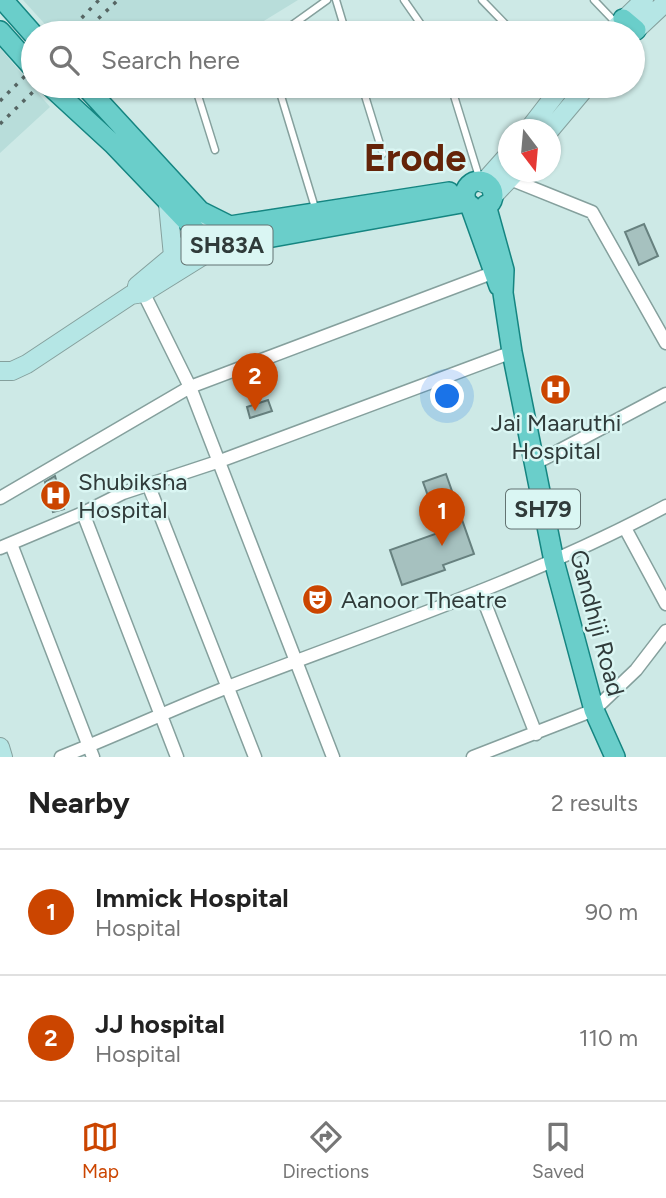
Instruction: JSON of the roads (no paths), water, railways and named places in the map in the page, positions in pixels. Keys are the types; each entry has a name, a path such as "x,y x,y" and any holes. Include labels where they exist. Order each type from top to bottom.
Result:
{"main road":[{"path":"3,0 22,21"},
{"path":"0,31 21,55"},
{"name":"SH83A","path":"63,98 113,144 168,204 199,234 217,247 478,194"},
{"name":"SH83A","path":"96,98 200,211 230,226 478,194"},
{"name":"Gandhiji Road","path":"478,194 492,273 503,293"},
{"name":"Gandhiji Road","path":"478,194 504,270 503,293 512,352 554,561 596,716 615,757"}],"street":[{"path":"629,21 644,0"},
{"path":"635,21 666,2"},
{"path":"536,119 553,98"},
{"path":"560,119 577,98"},
{"path":"478,194 498,169"},
{"path":"478,194 500,182"},
{"path":"528,182 592,212 666,343"},
{"path":"168,204 173,256"},
{"path":"138,291 199,234 210,217"},
{"path":"0,371 12,371 27,364 138,291 217,247 230,226"},
{"path":"0,498 190,387 492,273"},
{"path":"138,291 190,387 333,757"},
{"path":"91,752 6,546 148,484 220,461 512,352"},
{"path":"534,464 666,394"},
{"path":"148,484 255,757"},
{"path":"61,757 91,752 228,688 554,561 666,506"},
{"path":"83,513 177,757"},
{"path":"625,528 666,604"},
{"path":"480,591 536,733"},
{"path":"473,757 496,752 536,733 596,716 666,631"},
{"path":"0,747 3,757"}],"lane":[{"path":"298,21 327,0"},
{"path":"336,0 342,21"},
{"path":"404,0 419,21"},
{"path":"482,0 502,21"},
{"path":"594,0 616,21"},
{"path":"199,98 215,150"},
{"path":"282,98 317,214"},
{"path":"366,98 383,154"},
{"path":"453,98 478,194"}],"railway":[{"path":"79,21 99,0"},
{"path":"96,21 118,0"},
{"path":"0,101 21,80"},
{"path":"0,124 27,98"}],"place":[{"name":"Jai Maaruthi Hospital","path":"556,389"},
{"name":"JJ hospital","path":"255,411"},
{"name":"Shubiksha Hospital","path":"55,496"},
{"name":"Immick Hospital","path":"442,546"},
{"name":"Aanoor Theatre","path":"318,600"}],"district":[{"name":"Erode","path":"415,158"}]}
